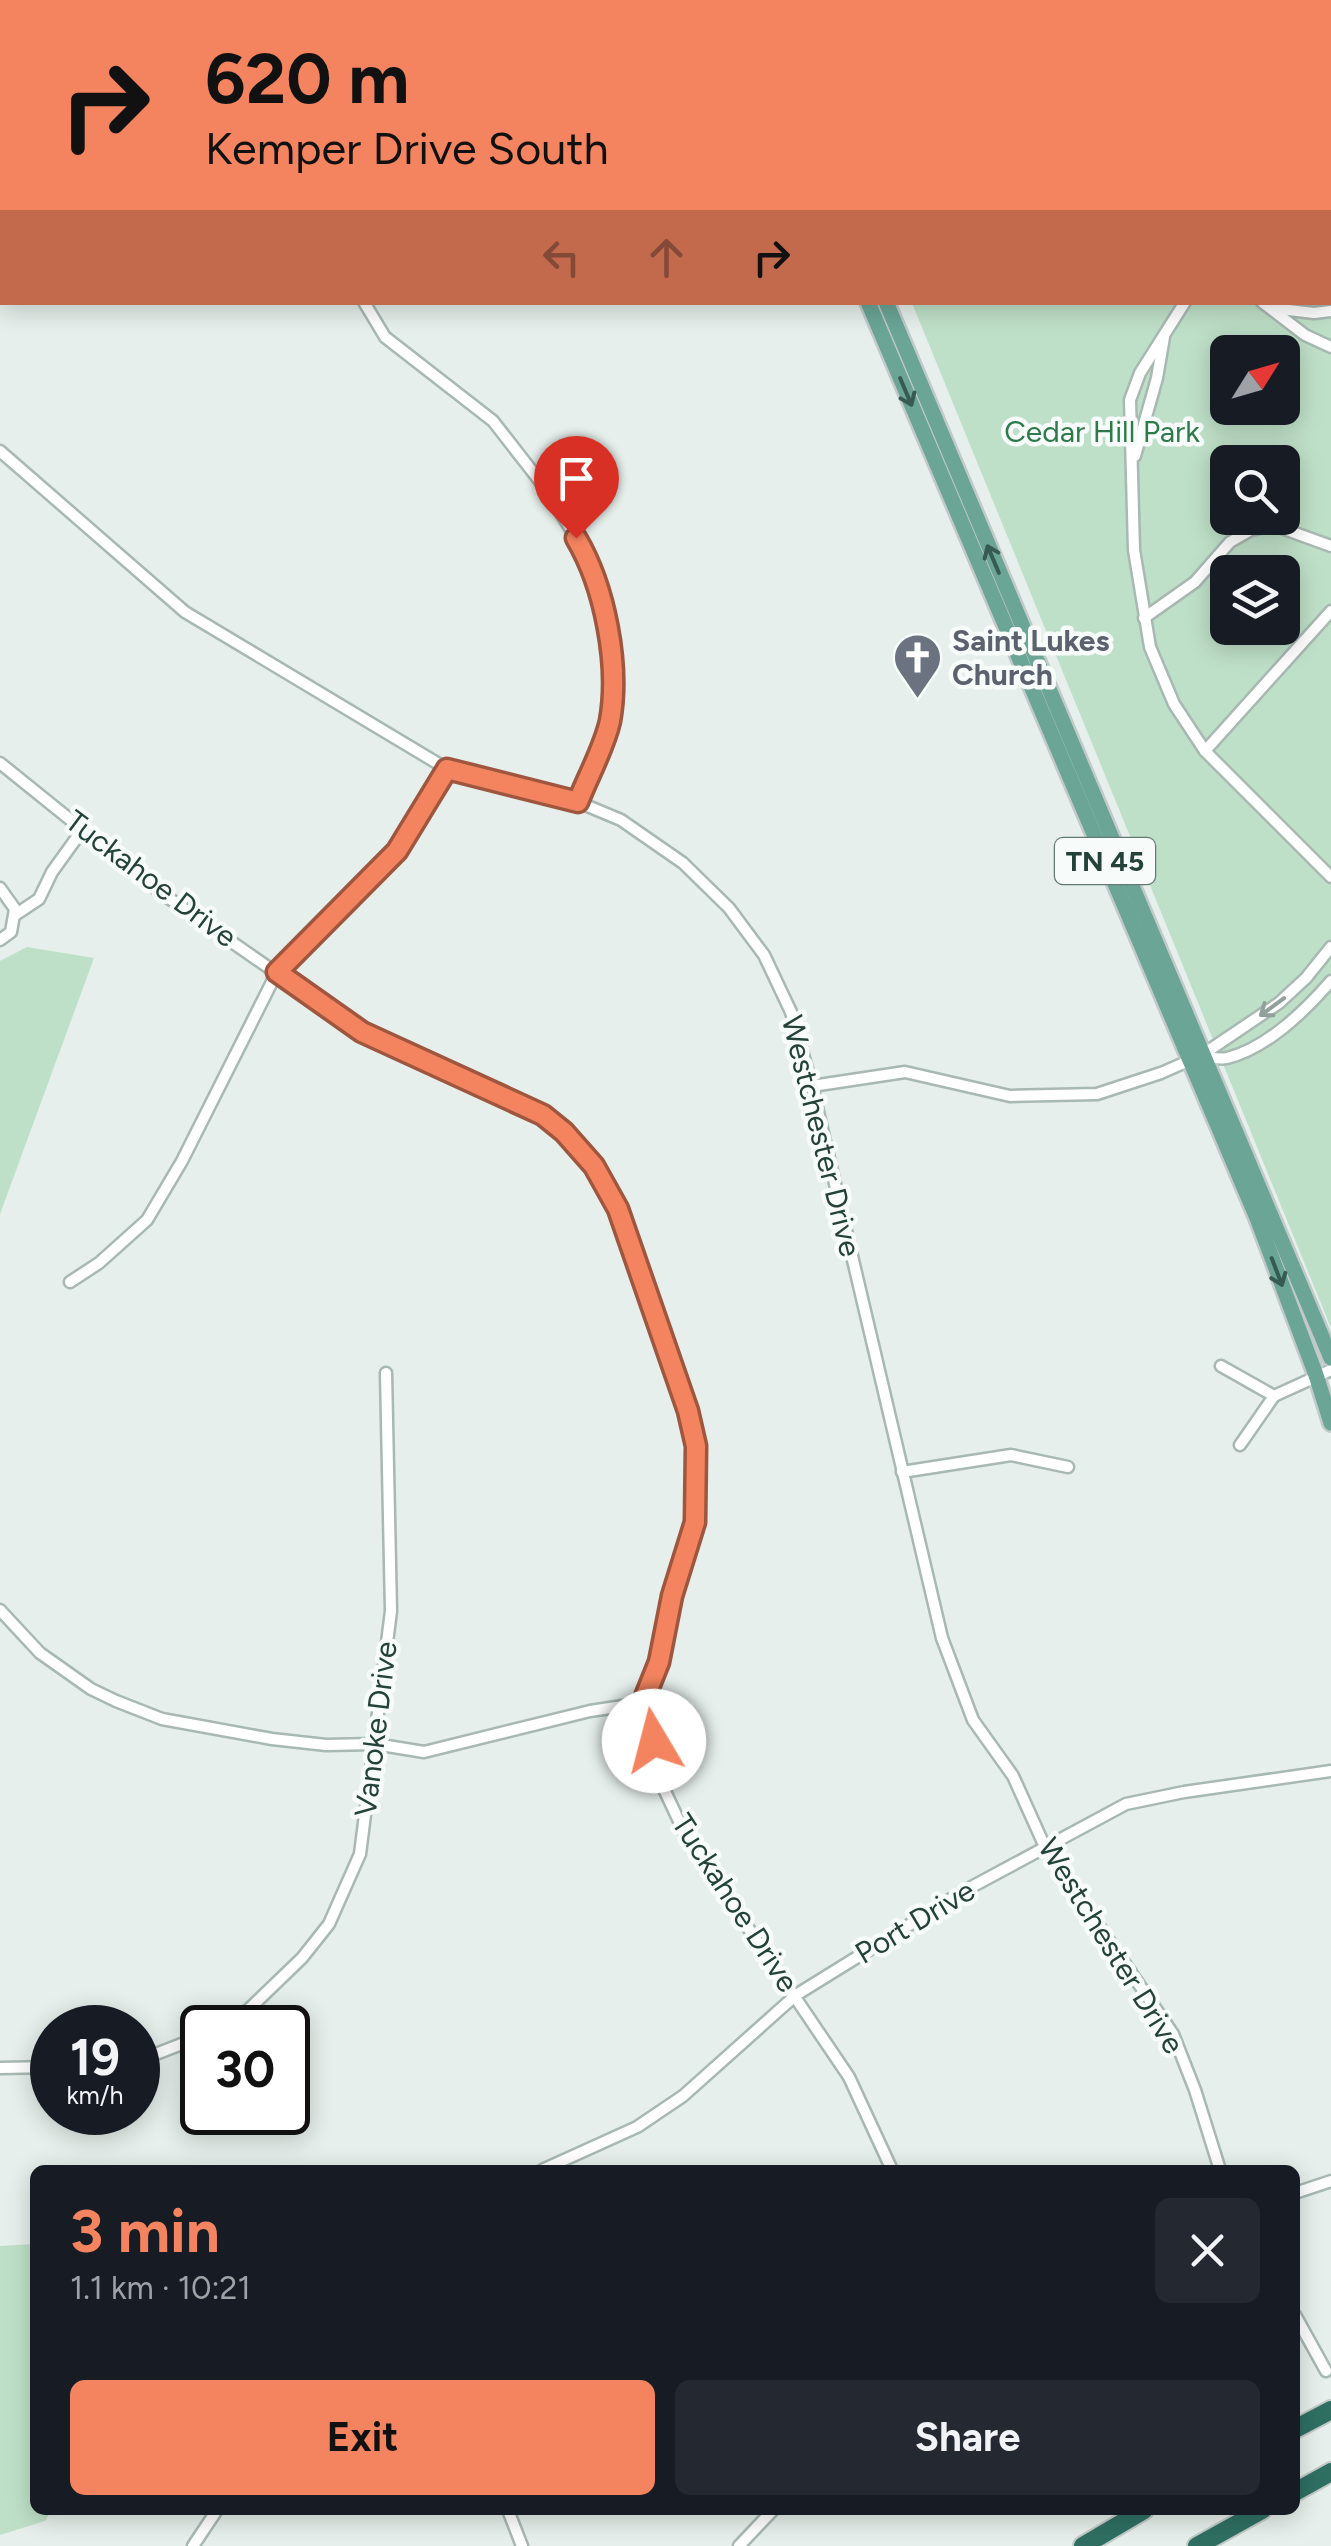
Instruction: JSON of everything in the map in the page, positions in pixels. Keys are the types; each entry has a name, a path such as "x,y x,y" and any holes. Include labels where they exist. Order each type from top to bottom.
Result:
{"highway":[{"path":"1300,2426 1331,2410"},
{"path":"1300,2489 1331,2472"},
{"path":"1083,2546 1136,2515"},
{"path":"1197,2546 1253,2515"}],"main road":[{"name":"TN 45","path":"869,305 1196,1058 1331,1358"},
{"name":"TN 45","path":"887,305 1196,1058 1257,1218 1324,1372 1331,1423"}],"street":[{"path":"366,305 385,336 493,422 546,489 583,549 601,591 613,674 610,722 578,802"},
{"path":"1183,305 1133,388 1130,413 1134,550 1150,647 1164,685 1204,751 1331,876"},
{"path":"1265,305 1331,348"},
{"path":"1268,305 1292,311 1331,311"},
{"path":"1130,480 1166,331"},
{"name":"Westchester Drive","path":"0,451 185,612 447,769 578,802 621,820 683,863 729,908 764,955 791,1012 812,1086 951,1667 973,1720 1012,1776 1046,1847 1173,2034 1218,2165"},
{"path":"1144,618 1195,582 1230,542 1251,530 1273,525 1331,546"},
{"path":"1204,751 1331,611"},
{"name":"Tuckahoe Drive","path":"0,762 160,892 362,1032 543,1115 594,1166 618,1209 688,1411 696,1446 695,1522 672,1596 659,1662 643,1702 662,1787 686,1836 849,2077 890,2165"},
{"path":"70,1282 99,1263 148,1220 277,972 397,851 447,769"},
{"path":"15,914 40,898 52,872 84,830"},
{"path":"0,888 15,914 11,932 0,940"},
{"path":"812,1086 905,1072 1010,1096 1097,1094 1196,1058 1278,1004 1306,978 1331,946"},
{"path":"1196,1058 1223,1060 1256,1044 1292,1019 1331,980"},
{"path":"1221,1366 1274,1396"},
{"name":"Vanoke Drive","path":"254,2005 329,1924 360,1854 392,1612 386,1372"},
{"path":"1240,1445 1274,1396 1324,1372"},
{"path":"902,1472 1011,1455 1068,1468"},
{"path":"0,1610 40,1653 91,1689 162,1719 272,1740 374,1744 424,1752 590,1711 643,1702"},
{"name":"Port Drive","path":"553,2165 636,2127 683,2096 796,1995 964,1892 1126,1804 1331,1771"},
{"path":"0,2068 30,2068"},
{"path":"1300,2191 1331,2181"},
{"path":"1300,2323 1326,2370"},
{"path":"193,2546 214,2515"},
{"path":"510,2515 522,2546"},
{"path":"739,2546 768,2515"}],"green space":[{"name":"Cedar Hill Park","path":"913,305 1331,305 1331,1328"},
{"path":"27,947 94,958 0,1214 0,961"},
{"path":"30,2244 30,2515 49,2515 45,2521 0,2535 0,2246"}],"place":[{"name":"Saint Lukes Church","path":"917,700"}],"route":[{"path":"576,538 601,591 613,674 610,722 578,802 447,769 397,851 277,972 362,1032 543,1115 594,1166 618,1209 688,1411 696,1446 695,1522 672,1596 659,1662 643,1702 654,1741"}]}
